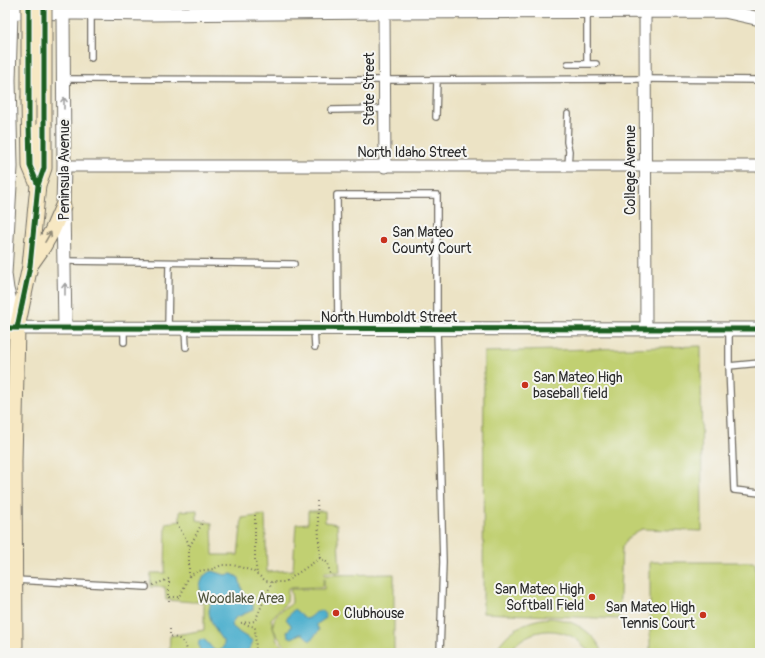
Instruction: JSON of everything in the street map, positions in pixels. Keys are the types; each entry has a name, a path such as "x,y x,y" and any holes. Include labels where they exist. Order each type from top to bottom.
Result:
{"main road":[{"name":"Peninsula Avenue","path":"29,5 30,166 38,185"},
{"name":"Peninsula Avenue","path":"15,653 12,586 10,461 11,328 30,266 38,185 44,168 44,5"},
{"path":"30,266 43,247 63,206"}],"street":[{"name":"College Avenue","path":"645,11 646,329"},
{"path":"8,12 151,14 724,11 760,19"},
{"name":"Peninsula Avenue","path":"8,12 8,167 5,274 11,328"},
{"name":"Peninsula Avenue","path":"63,12 63,206 65,328"},
{"name":"State Street","path":"384,12 385,167"},
{"name":"North Idaho Street","path":"64,166 760,166"},
{"name":"North Humboldt Street","path":"11,328 760,329"}],"lane":[{"path":"587,11 587,64"},
{"path":"91,13 91,58"},
{"path":"568,64 596,64"},
{"path":"64,79 760,80"},
{"path":"436,117 437,80"},
{"path":"332,110 384,109"},
{"path":"568,114 568,167"},
{"path":"338,329 337,195 437,195 437,329 443,562 440,653"},
{"path":"64,261 294,264"},
{"path":"168,328 169,263"},
{"path":"124,328 124,342"},
{"path":"185,328 186,346"},
{"path":"314,329 315,347"},
{"path":"729,329 734,490 760,493"},
{"path":"729,366 760,363"},
{"path":"12,586 146,587"}],"path":[{"path":"317,501 320,558"},
{"path":"255,515 255,560 257,574"},
{"path":"169,597 180,598 189,576 188,542 175,520"},
{"path":"189,547 203,521"},
{"path":"320,558 328,563 330,575"},
{"path":"189,576 198,571 213,569 222,565 233,565 253,571 266,581 285,582 320,558"},
{"path":"146,587 169,580 169,602"},
{"path":"258,653 256,652 256,627 241,623 255,621 272,582"},
{"path":"170,629 170,636 178,638 185,643 188,653"}],"green space":[{"path":"701,346 702,531 642,529 628,538 622,547 619,619 483,613 484,352"},
{"name":"Woodlake Area","path":"197,510 197,520 212,523 213,555 238,555 242,518 265,515 267,572 293,570 296,524 308,523 308,511 325,511 325,522 337,524 340,572 325,572 324,575 394,574 394,653 293,653 283,644 276,633 274,622 276,616 292,602 290,589 324,589 324,579 322,587 288,588 287,602 271,619 277,641 290,653 169,653 170,636 204,630 204,602 166,600 165,587 150,587 151,573 165,573 166,523 180,521 180,511"},
{"name":"San Mateo High Tennis Court","path":"650,562 755,562 756,576 760,576 760,653 650,653"},
{"path":"549,618 566,621 581,628 594,638 603,653 589,653 581,643 571,636 561,632 549,631 537,632 527,637 517,643 509,653 495,653 504,639 517,628 532,621"}],"water":[{"path":"213,571 225,575 232,574 239,578 242,590 253,605 253,610 235,618 231,625 253,641 247,651 248,653 202,653 199,649 199,641 203,639 217,651 221,650 224,645 224,642 210,619 210,602 200,591 203,578 205,575"},
{"path":"294,609 306,619 320,610 324,612 326,618 317,624 319,630 310,641 303,634 292,638 288,636 287,632 291,625 286,619"}],"cycle path":[{"path":"29,5 30,166 38,185"},
{"path":"17,328 30,266 38,185 44,168 44,5"},
{"path":"5,328 760,329"}],"place":[{"name":"San Mateo County Court","path":"384,240"},
{"name":"San Mateo High baseball field","path":"525,385"},
{"name":"San Mateo High Softball Field","path":"592,597"},
{"name":"Clubhouse","path":"336,613"},
{"name":"San Mateo High Tennis Court","path":"703,615"}]}
